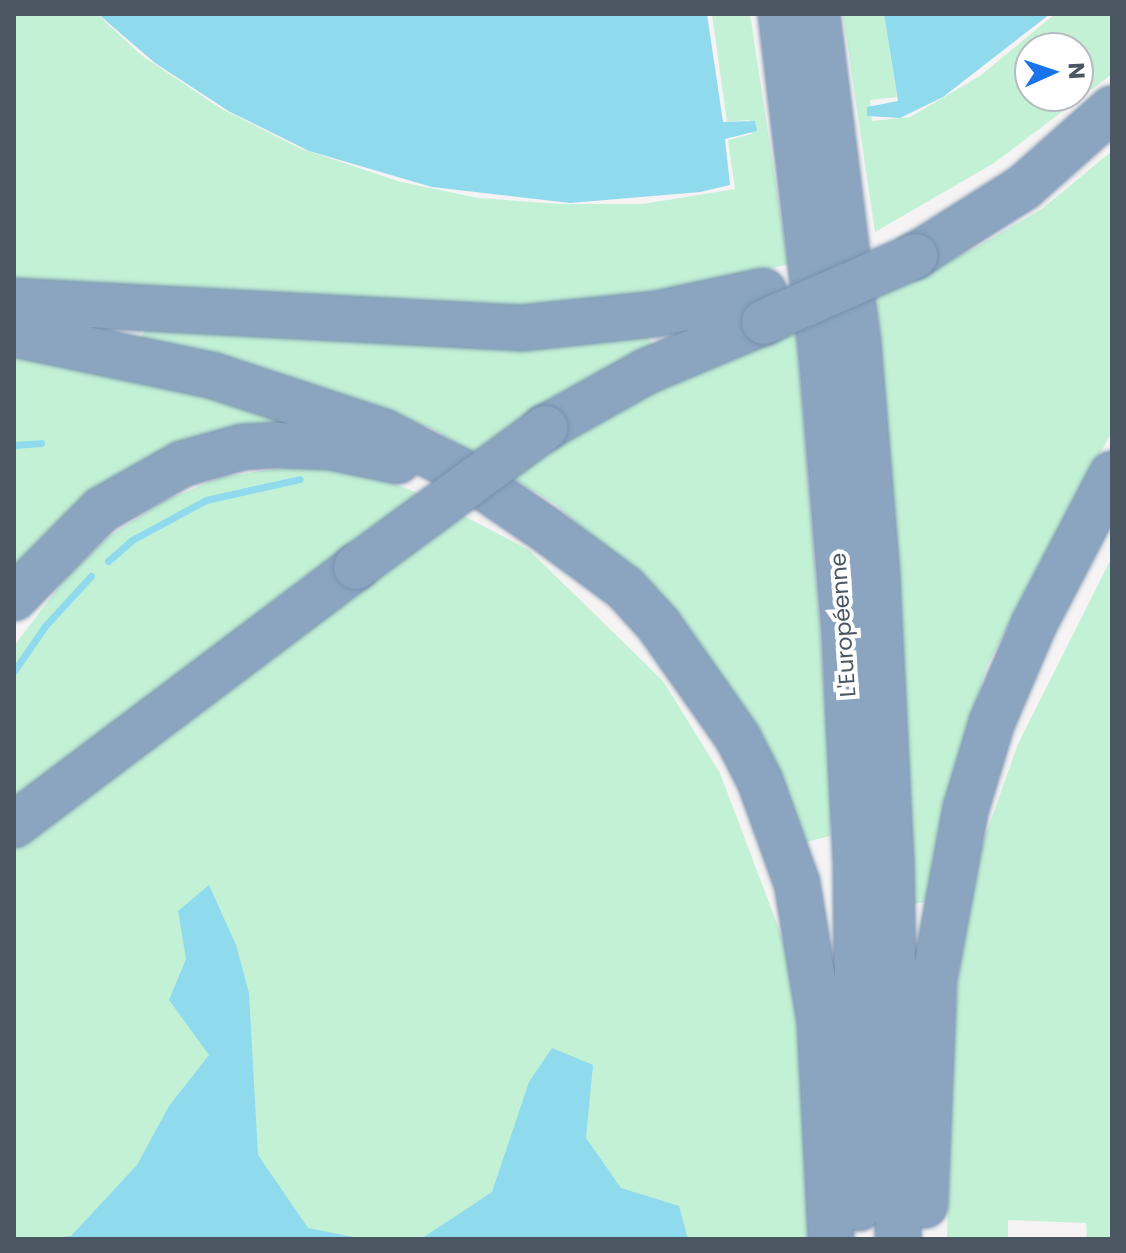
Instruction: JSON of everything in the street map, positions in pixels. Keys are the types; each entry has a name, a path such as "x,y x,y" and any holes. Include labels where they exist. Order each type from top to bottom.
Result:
{"highway":[{"name":"L'Européenne","path":"781,14 821,349 844,626 856,861 859,1239"},
{"name":"L'Européenne","path":"817,14 858,343 877,576 891,860 898,1239"},
{"path":"915,246 1008,181 1112,100"},
{"path":"14,825 545,428 764,307 915,246 1024,187 1112,109"},
{"path":"14,301 506,328 764,307"},
{"path":"14,334 211,375 333,412 459,470 625,588 658,624 715,698 769,801 797,883 812,953 827,1117 831,1239"},
{"path":"14,598 80,527 124,493 182,464 243,447 331,447 401,461 474,490 548,531"},
{"path":"923,1239 939,944 954,858 992,722 1057,574 1112,474"},
{"path":"992,722 1112,515"}],"green space":[{"path":"14,14 97,14 141,55 220,108 299,148 401,182 478,198 559,204 643,204 735,189 728,140 752,134 749,120 727,122 712,14 750,14 788,264 668,296 486,311 14,283"},
{"path":"843,14 884,14 897,97 870,100 872,121 910,117 980,76 1014,48 1014,112 1062,112 994,163 875,232"},
{"path":"1055,14 1112,14 1112,74 1094,88 1094,32 1033,32"},
{"path":"1112,151 1112,431 986,668 949,800 928,902 914,904 877,291 975,248 1043,208"},
{"path":"149,324 648,335 653,347 480,458 433,429 353,401 138,343"},
{"path":"796,326 833,798 830,836 806,842 786,795 647,586 555,504 508,475 624,402"},
{"path":"14,355 205,394 270,412 276,420 273,428 14,584"},
{"path":"311,464 369,474 428,497 14,809 14,646 69,574 111,535 166,500 222,477"},
{"path":"460,514 529,550 663,681 720,773 799,982 810,1239 14,1239 14,844"},
{"path":"1112,557 1112,1239 1087,1239 1086,1223 1008,1220 1008,1239 947,1239 953,1032 962,944 980,851 1018,744"}],"water":[{"path":"98,14 707,14 723,122 755,121 757,131 725,139 730,185 700,192 570,203 432,187 309,151 230,112 155,63"},
{"path":"884,14 1050,14 1027,32 1014,32 1014,42 943,97 900,118 867,116 867,107 898,101"},
{"path":"209,885 236,945 249,993 258,1155 308,1228 363,1239 43,1239 71,1236 137,1165 169,1106 209,1055 169,1000 186,959 178,911"},
{"path":"552,1048 593,1065 586,1138 621,1188 679,1206 688,1239 421,1239 492,1192 529,1082"}],"waterway":[{"path":"14,445 41,443"},
{"path":"108,561 132,540 206,500 300,479"},
{"path":"14,671 45,626 91,576"}]}
